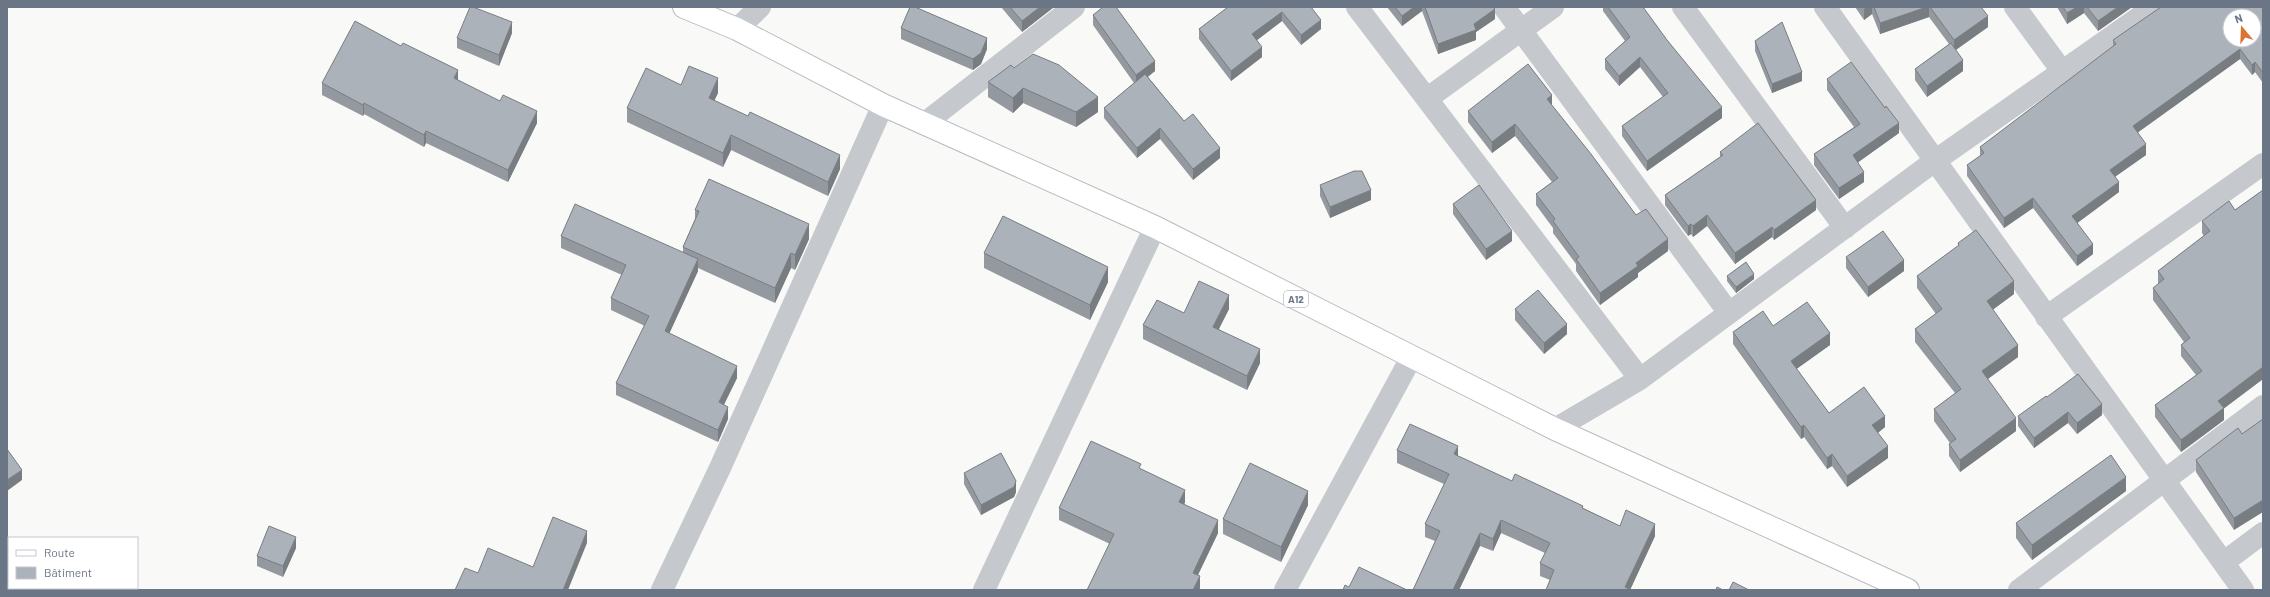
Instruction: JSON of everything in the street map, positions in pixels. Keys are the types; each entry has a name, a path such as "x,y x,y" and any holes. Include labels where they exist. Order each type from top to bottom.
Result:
{"main road":[{"name":"A12","path":"684,7 737,29 884,104 1155,227 1411,358 1555,429 1908,590"}],"street":[{"path":"737,29 760,7"},
{"path":"925,123 1074,7"},
{"path":"1357,7 1428,98 1640,379"},
{"path":"1504,7 1729,313"},
{"path":"1428,98 1554,7"},
{"path":"1683,7 1844,228"},
{"path":"1825,7 2243,590"},
{"path":"2015,7 2062,71"},
{"path":"1555,429 1640,379 1936,160 2154,7"},
{"path":"662,590 723,461 884,104"},
{"path":"2046,317 2263,164"},
{"path":"984,590 1155,227"},
{"path":"1285,590 1411,358"},
{"path":"2019,590 2164,479 2263,406"},
{"path":"2224,562 2263,533"}],"building":[{"path":"470,7 512,22 499,55 457,38"},
{"path":"910,7 915,7 987,38 981,53 973,59 901,28"},
{"path":"1010,7 1040,7 1022,21"},
{"path":"1103,7 1116,7 1155,61 1136,75 1093,15"},
{"path":"1228,7 1311,7 1321,20 1301,35 1282,12 1252,34 1262,47 1231,71 1199,29"},
{"path":"1395,7 1414,7 1402,16"},
{"path":"1425,7 1493,7 1495,9 1474,24 1476,30 1438,44"},
{"path":"1608,7 1643,7 1667,40 1722,107 1647,161 1622,126 1668,93 1640,57 1619,76 1605,59 1630,37"},
{"path":"1874,7 1927,7 1880,23"},
{"path":"1930,7 1981,7 1988,16 1954,40"},
{"path":"2063,7 2077,7 2067,13"},
{"path":"2087,7 2118,7 2098,21"},
{"path":"2161,7 2263,7 2263,73 2255,62 2252,65 2240,49 2133,126 2146,144 2110,170 2119,182 2072,216 2093,244 2077,256 2033,198 2004,218 1967,165 1984,153 1980,147 2116,44 2113,40"},
{"path":"355,21 401,46 403,43 458,70 454,78 500,101 503,95 537,111 508,170 426,131 424,135 364,103 363,105 322,83"},
{"path":"1782,22 1802,72 1772,84 1755,41"},
{"path":"1951,43 1963,60 1927,86 1915,69"},
{"path":"1033,54 1059,65 1098,97 1076,112 1023,88 1013,98 988,82 1011,65 1014,68"},
{"path":"1851,62 1885,108 1886,106 1899,123 1853,155 1864,172 1839,188 1814,154 1860,124 1827,79"},
{"path":"1528,64 1552,95 1547,99 1591,154 1636,215 1646,209 1668,239 1636,263 1638,266 1600,293 1576,259 1579,257 1553,221 1555,219 1536,194 1558,178 1515,124 1492,142 1468,111"},
{"path":"689,66 718,78 709,98 748,116 750,112 840,155 828,182 731,135 723,153 627,108 646,68 681,85"},
{"path":"1145,74 1184,121 1193,114 1220,148 1193,169 1160,128 1137,148 1104,108"},
{"path":"1758,123 1816,200 1774,230 1772,227 1735,253 1707,215 1693,226 1691,224 1688,226 1665,195 1723,155 1720,152"},
{"path":"1354,171 1362,171 1371,190 1330,207 1320,185"},
{"path":"709,179 809,224 795,255 791,253 775,288 683,247 699,211 695,210"},
{"path":"1479,185 1512,231 1486,249 1453,204"},
{"path":"2263,190 2263,367 2218,401 2224,408 2181,440 2155,405 2202,371 2181,345 2190,338 2153,288 2164,279 2158,271 2210,231 2202,221 2229,201 2235,210"},
{"path":"575,204 698,259 665,331 737,366 719,402 728,407 718,430 616,383 649,316 611,298 626,265 561,236"},
{"path":"1003,216 1108,267 1090,305 984,253"},
{"path":"1976,230 2014,281 1987,301 2018,345 1982,371 2016,418 1960,460 1949,444 1956,439 1934,409 1961,389 1915,329 1942,309 1917,276 1959,245 1958,243"},
{"path":"1883,231 1904,260 1868,287 1846,257"},
{"path":"1746,262 1754,274 1736,287 1727,276"},
{"path":"1199,281 1229,295 1213,327 1260,349 1247,376 1143,325 1157,300 1184,313"},
{"path":"1538,290 1567,324 1544,343 1515,309"},
{"path":"1807,302 1830,333 1791,361 1829,413 1864,387 1885,416 1872,425 1888,446 1847,476 1832,454 1827,458 1804,425 1801,427 1733,332 1763,311 1773,326"},
{"path":"2078,374 2102,404 2077,423 2068,412 2034,438 2018,416"},
{"path":"2263,419 2263,500 2234,518 2196,460 2238,428 2242,434"},
{"path":"1410,424 1458,446 1454,454 1512,481 1515,474 1583,506 1582,508 1620,526 1626,510 1655,524 1625,587 1629,590 1546,590 1554,570 1540,563 1550,543 1501,520 1493,539 1480,533 1453,590 1413,590 1440,531 1425,524 1449,474 1397,450"},
{"path":"1091,441 1141,464 1139,468 1185,490 1179,502 1218,520 1193,573 1200,576 1193,590 1087,590 1114,534 1059,508"},
{"path":"7,449 22,470 7,480"},
{"path":"1001,453 1016,481 1014,487 981,505 964,473"},
{"path":"2111,455 2126,477 2032,545 2016,523"},
{"path":"1250,463 1308,491 1281,547 1223,519"},
{"path":"553,517 587,531 563,590 455,590 465,568 478,573 488,548 533,567"},
{"path":"269,526 296,537 283,566 257,556"},
{"path":"1359,567 1407,590 1343,590 1345,585 1349,587"},
{"path":"1733,582 1749,590 1729,590"},
{"path":"1717,587 1723,590 1716,590"}]}
